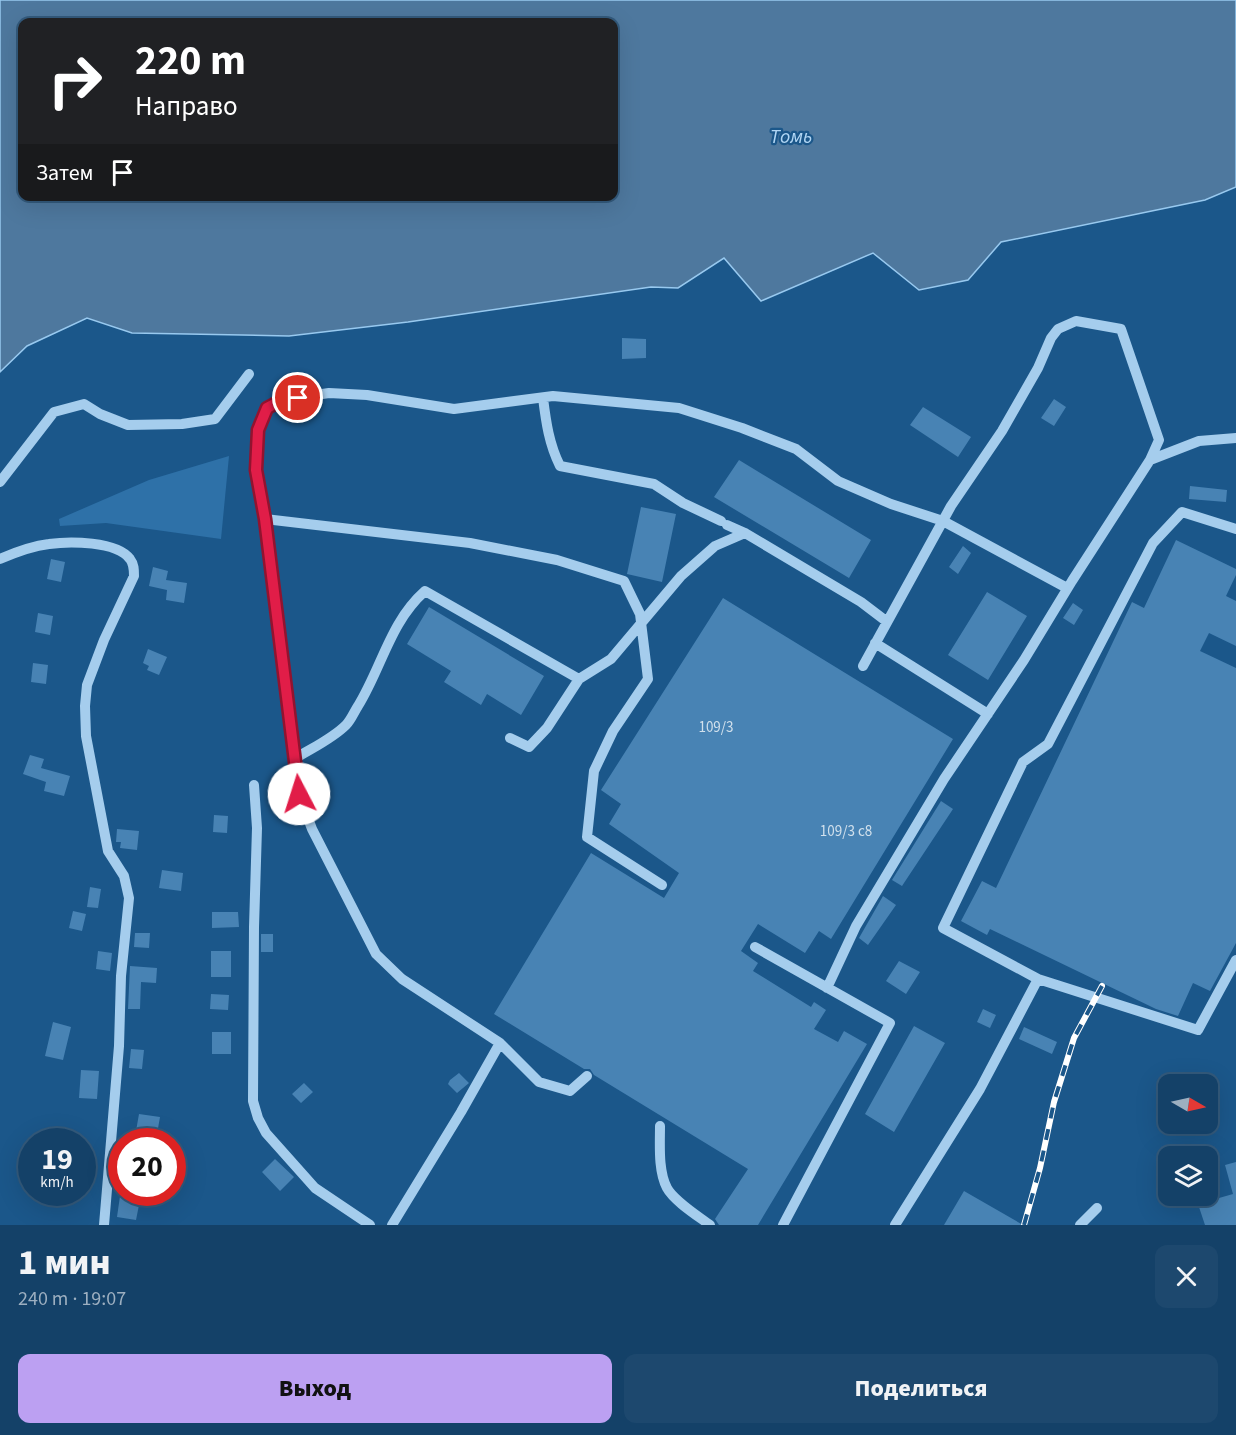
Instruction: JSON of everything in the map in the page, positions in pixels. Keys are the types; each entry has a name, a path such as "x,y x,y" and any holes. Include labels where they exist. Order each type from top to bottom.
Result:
{"street":[{"path":"827,988 855,926 944,779 1024,660 1067,588 1150,460 1158,440 1121,329 1076,321 1058,329 1051,338 1038,368 1002,431 951,506 863,666"},
{"path":"0,482 54,412 84,404 100,414 128,424 182,424 215,419 249,374"},
{"path":"587,1076 570,1091 539,1082 500,1043 402,979 376,954 312,829 299,794 265,519 256,470 258,430 267,408 282,400 339,394 367,395 454,409 565,397 679,408 742,428 796,449 838,481 891,504 944,521 1067,588"},
{"path":"543,398 547,428 553,452 560,466 654,484 683,502 745,533 861,602 886,621"},
{"path":"1150,460 1199,441 1236,438"},
{"path":"1236,529 1182,512 1153,543 1048,744 1023,762 943,928 1038,979 1198,1030 1236,960"},
{"path":"265,519 470,543 557,560 624,581 640,614 648,679 614,731 594,771 586,837 662,885"},
{"path":"510,738 529,747 547,728 579,679 611,659 681,576 715,546 745,533"},
{"path":"0,559 22,550 49,544 78,543 113,547 129,557 134,566 134,576 104,640 87,685 85,706 86,736 108,851 124,876 129,898 121,976 119,1046 104,1225"},
{"path":"296,758 321,744 346,724 369,689 385,648 410,605 425,591 579,679"},
{"path":"875,643 988,714"},
{"path":"254,785 257,828 253,1101 266,1133 315,1188 370,1225"},
{"path":"755,947 890,1023 783,1225"},
{"path":"895,1225 980,1089 1038,979"},
{"path":"392,1225 500,1043"},
{"path":"660,1126 661,1165 667,1188 682,1204 710,1225"},
{"path":"1080,1225 1097,1208"}],"shaded area":[{"path":"229,456 221,539 106,523 60,526 59,519 149,480"}],"water":[{"name":"Томь","path":"0,0 1236,0 1236,187 1205,200 1001,242 968,280 919,290 873,253 761,301 724,258 678,288 651,287 408,322 289,336 132,333 87,318 27,346 0,372"}],"building":[{"path":"622,338 646,339 646,358 622,359"},
{"path":"1054,399 1066,407 1054,426 1041,418"},
{"path":"923,407 971,437 958,457 910,425"},
{"path":"739,460 871,540 849,578 714,497"},
{"path":"1190,486 1227,490 1226,502 1189,499"},
{"path":"641,507 676,514 662,582 627,574"},
{"path":"1176,540 1236,569 1236,575 1226,596 1236,601 1236,646 1209,633 1200,651 1236,668 1236,943 1210,991 1193,983 1178,1016 1156,1009 990,929 987,935 961,921 982,881 996,888 1132,602 1144,608"},
{"path":"963,546 971,553 958,574 949,567"},
{"path":"51,559 65,562 61,582 47,579"},
{"path":"153,567 168,571 166,580 187,583 184,603 166,600 167,590 149,586"},
{"path":"987,592 1027,616 988,680 948,655"},
{"path":"723,598 953,739 831,939 819,931 805,953 758,924 741,951 758,963 753,971 811,1007 814,1002 826,1010 814,1029 838,1042 844,1031 867,1044 758,1225 719,1225 715,1219 748,1169 594,1075 590,1069 584,1069 494,1014 591,853 664,898 679,873 609,824 621,804 601,790"},
{"path":"1073,603 1083,610 1074,625 1063,618"},
{"path":"429,607 544,676 521,715 487,694 481,705 444,682 451,671 407,644"},
{"path":"38,613 53,616 50,635 35,632"},
{"path":"148,649 167,657 159,675 147,670 149,666 143,663"},
{"path":"33,663 48,665 46,684 31,682"},
{"path":"30,755 44,759 41,768 70,776 64,796 44,791 46,782 23,774"},
{"path":"941,801 953,809 902,886 892,880"},
{"path":"214,815 228,816 227,833 213,832"},
{"path":"117,829 139,831 137,850 120,848 121,842 116,842"},
{"path":"162,870 183,873 181,891 159,888"},
{"path":"90,887 101,889 98,908 87,907"},
{"path":"883,896 896,905 868,945 859,938"},
{"path":"73,911 86,914 82,931 69,928"},
{"path":"212,912 238,912 239,927 212,928"},
{"path":"135,933 150,933 149,948 134,947"},
{"path":"261,934 273,934 273,952 261,952"},
{"path":"98,951 112,953 110,971 96,969"},
{"path":"211,951 231,951 231,977 211,977"},
{"path":"899,961 920,972 906,994 886,981"},
{"path":"130,966 157,968 156,983 141,982 140,1009 128,1009"},
{"path":"211,994 229,995 228,1010 210,1009"},
{"path":"983,1009 996,1015 990,1028 977,1022"},
{"path":"53,1022 71,1027 63,1060 45,1056"},
{"path":"914,1026 945,1043 894,1132 865,1114"},
{"path":"1024,1027 1057,1042 1052,1054 1019,1039"},
{"path":"212,1032 231,1032 231,1054 212,1054"},
{"path":"131,1049 144,1050 142,1069 129,1068"},
{"path":"81,1070 99,1071 97,1099 79,1098"},
{"path":"459,1073 469,1083 457,1093 448,1084"},
{"path":"304,1083 313,1092 301,1103 292,1094"},
{"path":"139,1114 160,1117 158,1128 137,1128"},
{"path":"275,1159 294,1177 280,1191 262,1172"},
{"path":"1236,1162 1236,1225 1205,1225 1199,1206 1218,1206 1218,1198 1233,1194 1225,1165"},
{"path":"964,1191 1023,1225 944,1225"},
{"path":"119,1206 139,1206 136,1220 117,1217"}],"railway":[{"path":"1024,1225 1040,1168 1054,1102 1074,1038 1102,986"}],"route":[{"path":"298,398 282,400 267,408 258,430 256,470 265,519 299,794"}]}
